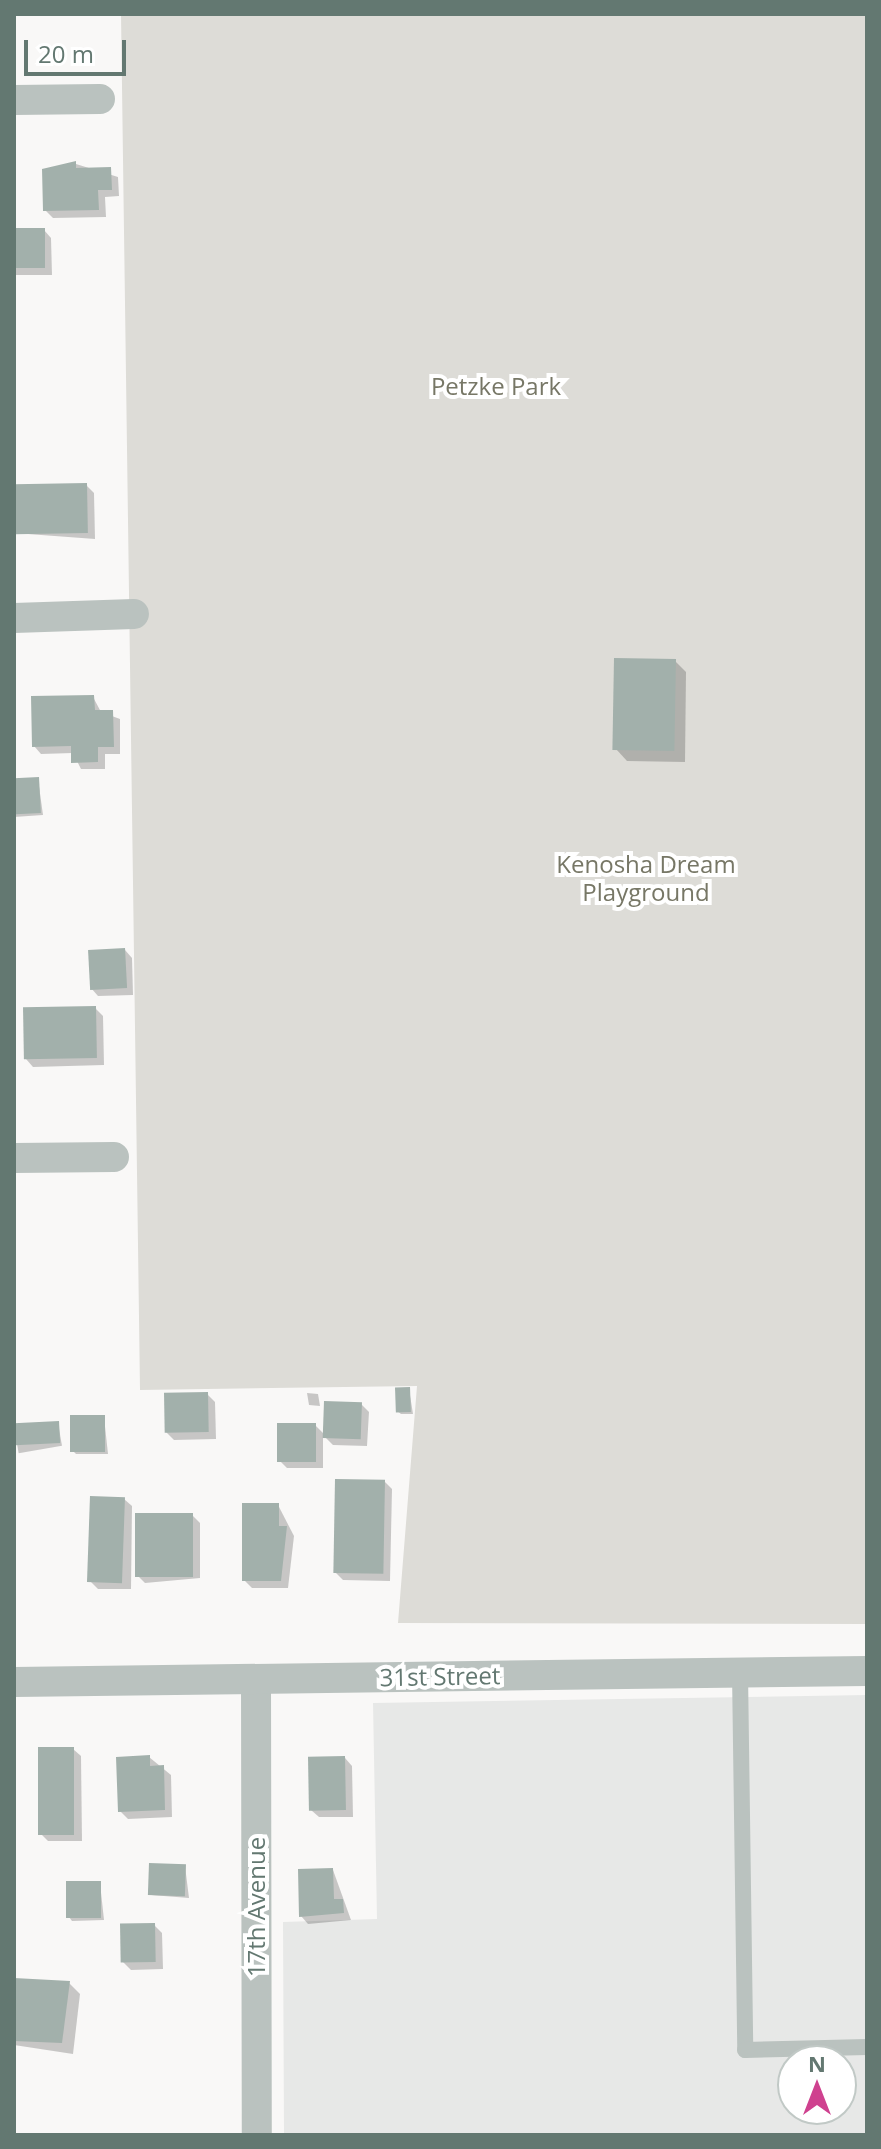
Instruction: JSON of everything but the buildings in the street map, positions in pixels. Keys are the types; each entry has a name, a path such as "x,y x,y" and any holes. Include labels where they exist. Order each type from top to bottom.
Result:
{"street":[{"path":"14,100 100,99"},
{"path":"14,618 134,614"},
{"path":"14,1158 114,1157"},
{"name":"31st Street","path":"14,1682 867,1671"},
{"name":"17th Avenue","path":"256,1679 257,2135"}],"lane":[{"path":"740,1672 745,2050 867,2047"}],"shaded area":[{"path":"867,1695 867,2135 284,2135 283,1922 377,1919 373,1703"}],"green space":[{"name":"Petzke Park","path":"121,14 867,14 867,1624 398,1623 417,1386 140,1390"}],"park label":[{"name":"Kenosha Dream Playground","path":"646,878"}]}
